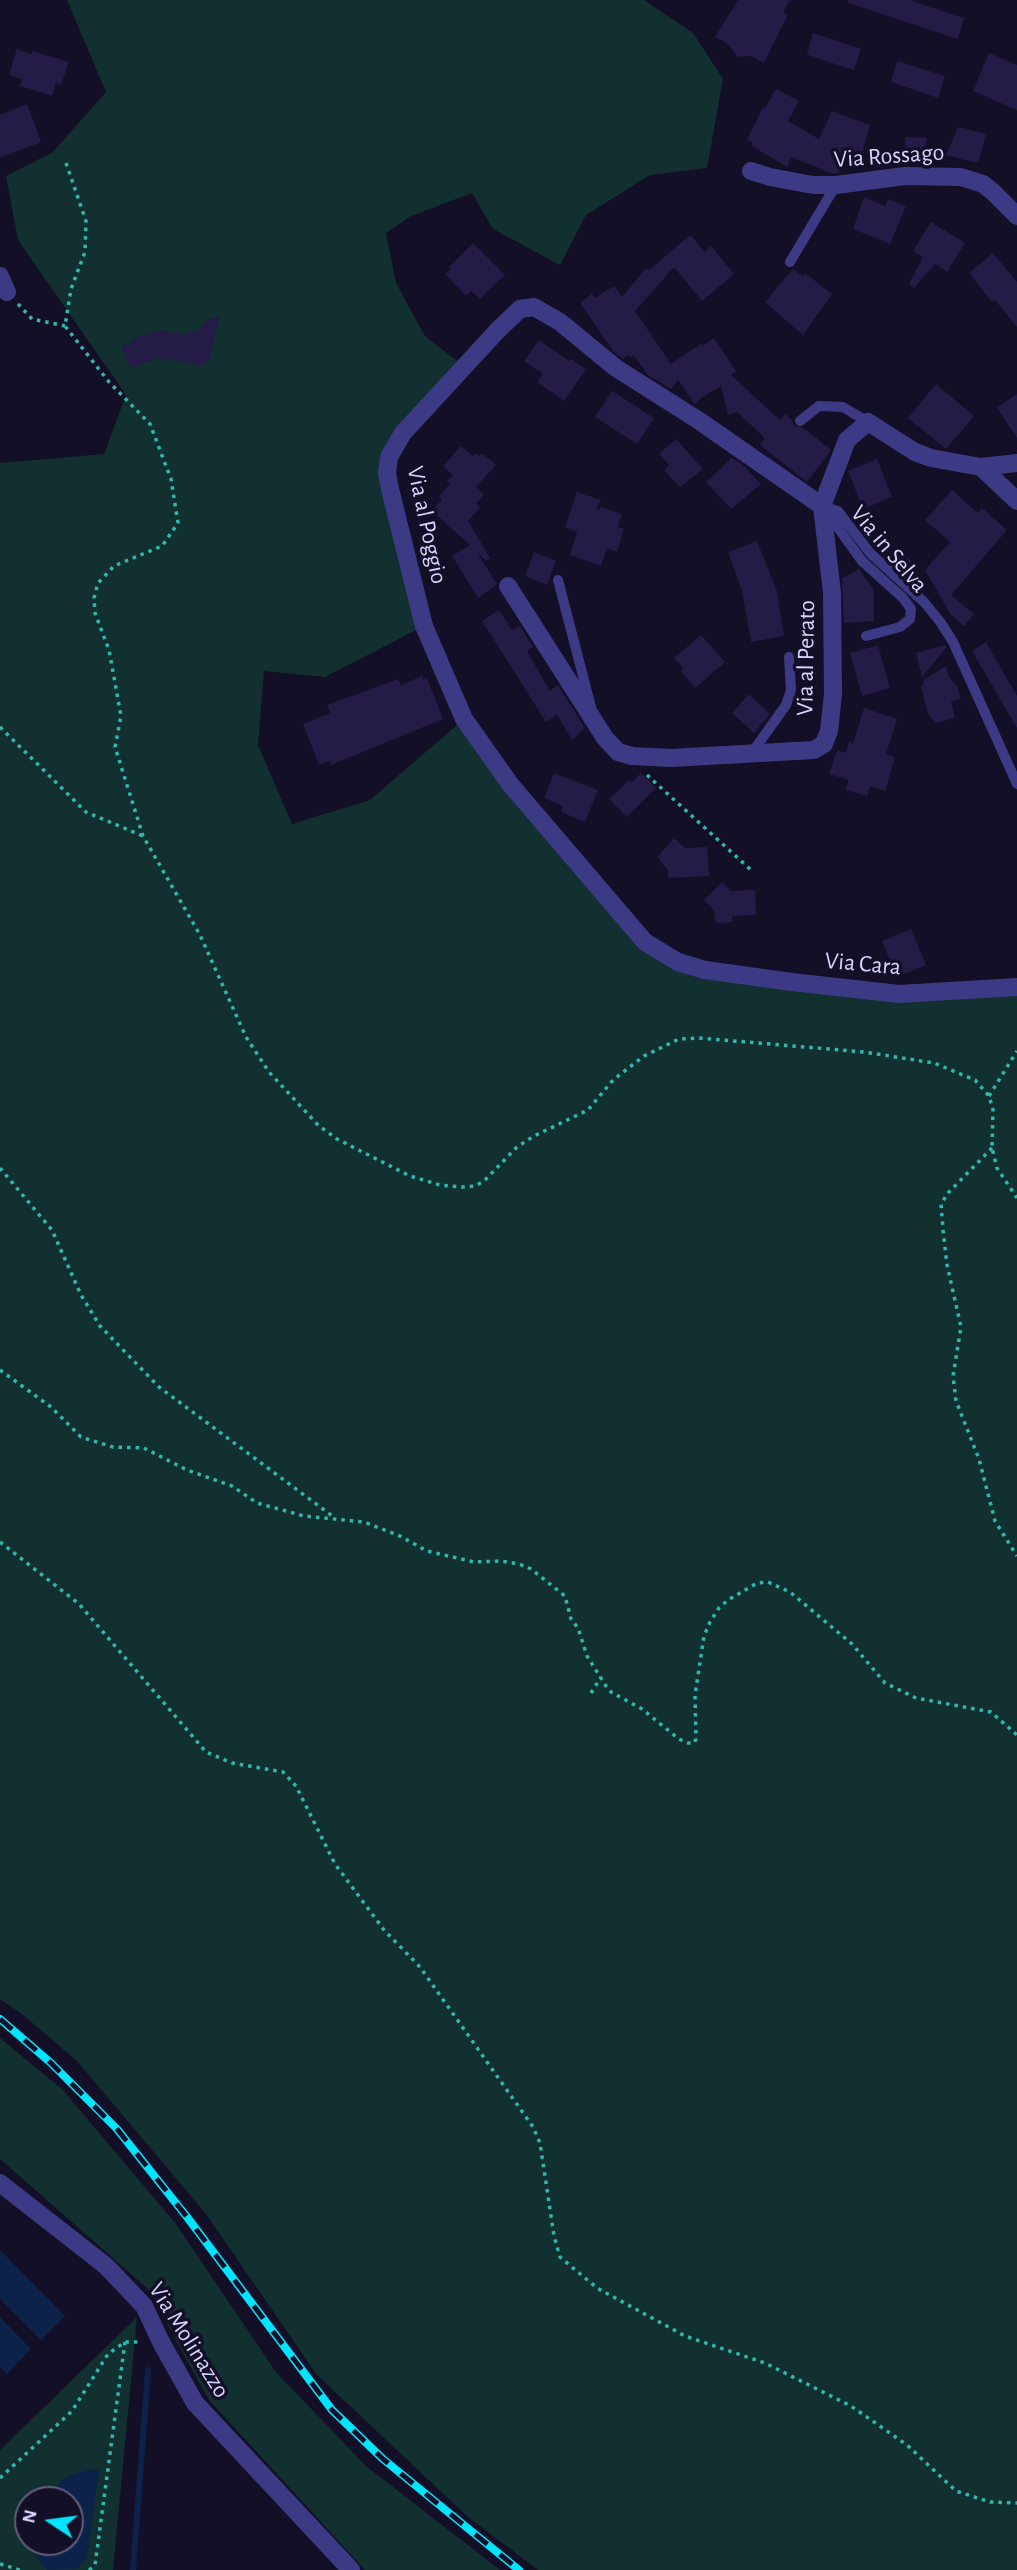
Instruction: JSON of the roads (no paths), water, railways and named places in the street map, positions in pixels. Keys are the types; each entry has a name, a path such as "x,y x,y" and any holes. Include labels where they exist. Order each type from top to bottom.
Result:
{"street":[{"name":"Via Rossago","path":"751,171 797,183 836,185 905,176 961,177 983,184 1017,216"},
{"name":"Via al Poggio","path":"705,970 678,962 645,942 510,784 464,719 424,626 390,489 388,457 403,433 498,330 520,309 534,307 560,322 616,368 698,419 822,506"},
{"path":"868,422 923,456 981,467 1017,463"},
{"name":"Via al Perato","path":"508,586 614,748 625,754 643,758 671,758 814,750 824,744 829,732 833,694 834,626 822,506 847,440 868,422"},
{"path":"981,467 1017,501"},
{"name":"Via Cara","path":"705,970 899,994 1017,987"},
{"name":"Via Molinazzo","path":"0,2183 106,2266 144,2306 195,2403 351,2570"}],"lane":[{"path":"790,262 836,185"},
{"path":"800,421 820,407 843,407 868,422"},
{"path":"822,506 838,511 870,552 925,603 942,623 1017,784"},
{"name":"Via in Selva","path":"822,506 862,561 903,598 911,609 910,619 900,627 866,636"},
{"path":"558,580 594,717"},
{"path":"751,754 786,705 791,690 789,657"}],"water":[{"path":"0,2250 65,2316 41,2340 0,2299"},
{"path":"0,2317 31,2349 7,2374 0,2367"},
{"path":"89,2469 99,2470 87,2558 77,2569 47,2570 36,2556 84,2556 84,2486 57,2486 64,2478"}],"waterway":[{"path":"133,2570 148,2370"}],"railway":[{"path":"0,2019 51,2063 117,2129 187,2217 332,2410 383,2459 519,2570"}]}
